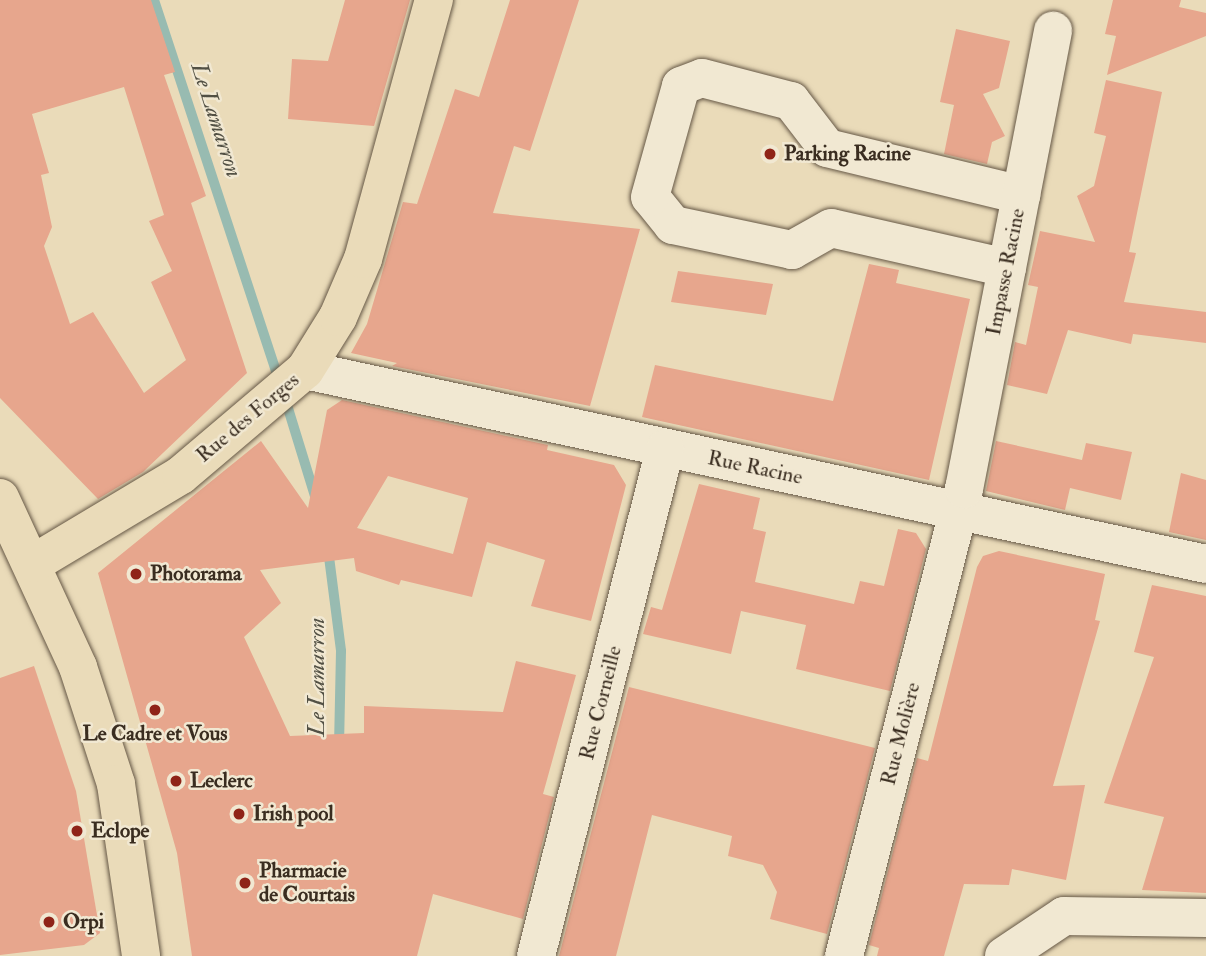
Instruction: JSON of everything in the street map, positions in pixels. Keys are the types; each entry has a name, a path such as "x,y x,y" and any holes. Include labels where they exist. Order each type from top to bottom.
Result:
{"main road":[{"name":"Rue des Forges","path":"34,563 181,475 305,370 338,317 363,259 434,0"},
{"path":"1,501 34,563 78,667 116,784 141,956"}],"street":[{"name":"Impasse Racine","path":"958,512 1053,31"},
{"path":"1007,268 831,228 792,250 673,225 650,197 681,86 702,78 791,101 827,148 1021,195"},
{"name":"Rue Racine","path":"305,370 1206,564"},
{"name":"Rue Corneille","path":"536,956 665,449"},
{"name":"Rue Molière","path":"844,956 958,512"},
{"path":"1004,956 1064,916 1206,918"}],"building":[{"path":"0,0 151,0 175,72 164,75 206,196 191,203 247,373 143,472 98,499 0,398","holes":["124,87 164,215 149,221 172,271 151,282 186,360 144,393 93,312 70,324 44,246 52,227 41,175 49,173 32,114"]},
{"path":"345,0 410,0 374,126 288,119 292,59 328,61"},
{"path":"510,0 579,0 530,151 514,146 493,213 640,229 590,406 392,366 397,363 351,353 367,324 403,202 417,204 455,89 479,97"},
{"path":"1113,0 1181,0 1179,7 1206,13 1206,36 1107,75 1116,36 1105,34"},
{"path":"956,29 1010,41 999,88 983,94 1005,136 992,142 987,164 944,154 954,105 940,102"},
{"path":"1106,80 1162,92 1129,252 1136,253 1124,302 1206,312 1206,343 1133,334 1131,344 1068,330 1047,394 1007,385 1015,342 1026,345 1038,287 1028,285 1040,231 1095,242 1077,196 1094,186 1106,136 1094,133"},
{"path":"869,264 899,270 896,283 970,299 929,480 642,417 655,365 833,401"},
{"path":"678,271 773,284 766,315 671,302"},
{"path":"342,400 548,445 547,450 614,465 626,485 591,621 531,606 545,560 487,542 472,597 401,580 399,585 356,571 354,558 260,570 281,603 244,637 290,736 364,733 364,706 503,712 516,661 576,675 543,794 554,797 523,919 433,894 417,956 192,956 177,853 98,573 261,441 308,508 327,410","holes":["388,476 468,498 453,554 357,528"]},
{"path":"996,441 1082,460 1086,443 1132,452 1121,500 1070,488 1065,510 986,491"},
{"path":"1181,473 1206,480 1206,540 1169,532"},
{"path":"699,484 760,498 753,529 766,532 755,582 854,604 860,581 884,586 898,529 916,533 926,549 890,691 796,669 806,625 741,611 731,654 643,634 651,607 662,610"},
{"path":"999,551 1105,574 1095,620 1100,621 1053,786 1085,785 1066,880 1012,869 1009,885 964,884 944,956 877,956 879,948 869,945 917,758 928,761 977,567 983,556"},
{"path":"1152,585 1206,596 1206,893 1142,890 1164,817 1104,803 1154,657 1134,652"},
{"path":"34,666 76,791 100,933 84,945 0,955 0,678"},
{"path":"629,687 875,748 827,934 770,919 777,892 763,865 728,856 732,836 652,815 616,956 559,956"}],"waterway":[{"name":"Le Lamarron","path":"154,0 276,372"},
{"name":"Le Lamarron","path":"287,405 316,499"},
{"name":"Le Lamarron","path":"328,549 341,651 339,749"}],"place":[{"name":"Parking Racine","path":"770,154"},
{"name":"Photorama","path":"136,574"},
{"name":"Le Cadre et Vous","path":"155,710"},
{"name":"Leclerc","path":"176,781"},
{"name":"Irish pool","path":"239,814"},
{"name":"Eclope","path":"77,831"},
{"name":"Pharmacie de Courtais","path":"245,883"},
{"name":"Orpi","path":"49,922"}]}
